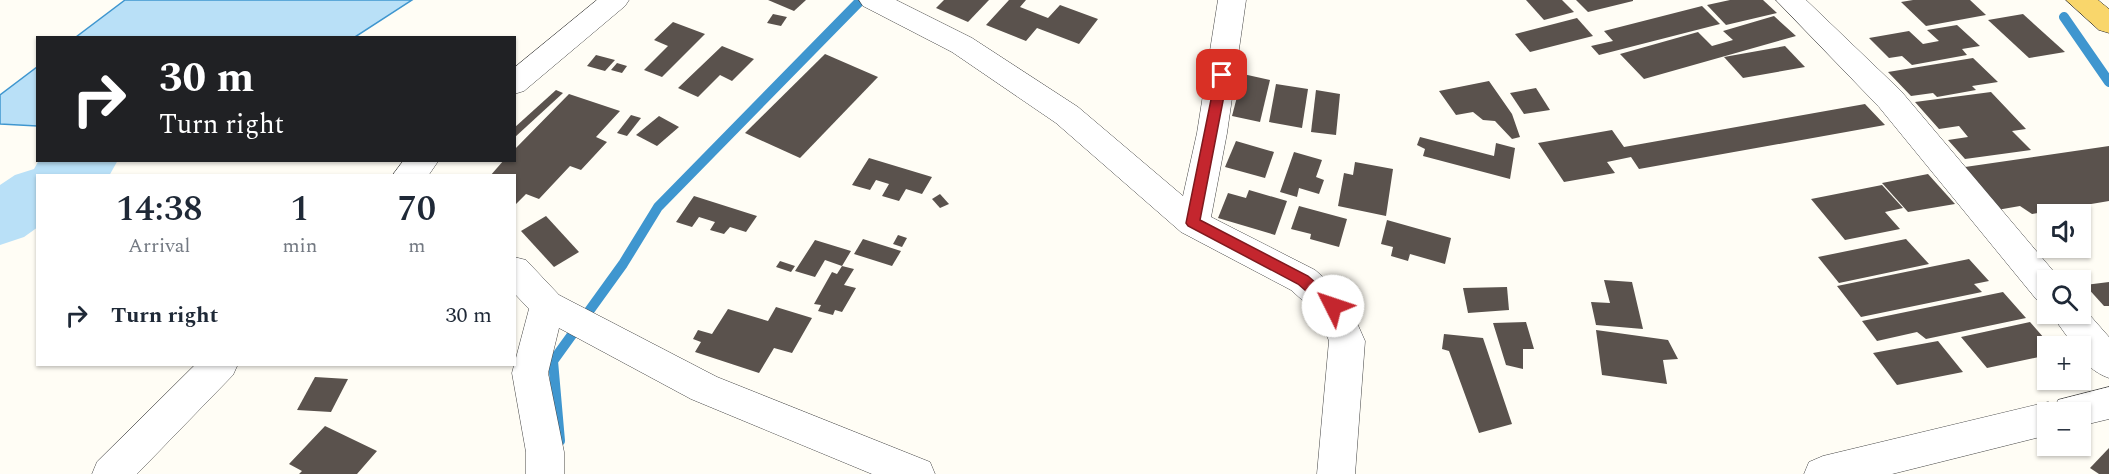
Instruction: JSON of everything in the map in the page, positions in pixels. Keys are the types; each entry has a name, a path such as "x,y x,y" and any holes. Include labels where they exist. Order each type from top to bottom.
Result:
{"main road":[{"path":"2080,0 2109,23"}],"street":[{"path":"516,82 615,0"},
{"path":"873,0 962,45 1067,115 1193,223 1303,280 1333,306 1347,340 1336,474"},
{"path":"1193,223 1212,133 1232,0"},
{"path":"1790,0 1890,99 2037,276"},
{"path":"516,272 546,305 704,388 916,474"},
{"path":"545,474 545,452 530,373 546,305"},
{"path":"2076,324 2109,363"},
{"path":"111,474 218,366"},
{"path":"2091,407 2109,403"},
{"path":"1823,474 2037,421"}],"water":[{"path":"125,0 412,0 357,36 77,36"},
{"path":"36,68 36,126 0,124 0,95"}],"building":[{"path":"768,0 806,0 794,11"},
{"path":"944,0 989,0 968,22 936,8"},
{"path":"1009,0 1026,0 1020,7 1048,18 1060,5 1098,19 1079,44 1037,28 1026,41 986,25"},
{"path":"1526,0 1562,0 1574,12 1544,20"},
{"path":"1576,0 1633,0 1633,1 1588,12"},
{"path":"1730,0 1763,0 1777,13 1726,25 1707,5"},
{"path":"1970,0 1986,15 1926,26 1901,2"},
{"path":"1702,6 1720,24 1599,55 1591,46 1613,41 1604,31"},
{"path":"773,14 787,17 781,26 767,23"},
{"path":"2023,14 2065,52 2029,58 1988,20"},
{"path":"1774,16 1796,36 1644,79 1620,54 1698,32 1712,46 1733,40 1723,31"},
{"path":"1577,18 1593,36 1530,52 1515,34"},
{"path":"673,22 705,34 662,77 644,70 668,46 654,40"},
{"path":"1957,25 1980,46 1962,49 1967,55 1912,65 1902,56 1889,58 1869,38 1909,31 1923,44 1939,41 1927,30"},
{"path":"722,46 754,59 732,81 720,75 698,97 678,88"},
{"path":"1785,46 1805,67 1743,78 1724,57"},
{"path":"825,54 878,77 800,158 745,133"},
{"path":"596,55 615,60 605,71 587,66"},
{"path":"1973,58 1998,82 1972,86 1976,90 1937,97 1933,93 1911,96 1888,72"},
{"path":"617,63 627,66 622,73 611,70"},
{"path":"1243,74 1270,80 1260,122 1232,116"},
{"path":"1489,81 1512,114 1520,137 1512,139 1495,121 1483,120 1473,112 1456,115 1439,91"},
{"path":"1276,84 1308,89 1302,128 1269,122"},
{"path":"1536,88 1550,110 1524,114 1510,93"},
{"path":"556,90 563,93 516,136 516,126"},
{"path":"1316,90 1340,94 1336,135 1311,132"},
{"path":"1991,92 2026,129 2012,131 2031,150 1965,159 1948,140 1968,137 1959,126 1939,129 1915,102"},
{"path":"569,94 620,111 596,137 607,142 581,170 570,166 539,199 526,194 516,204 516,174 492,174 502,162 516,162 516,148"},
{"path":"1865,104 1885,125 1639,169 1631,157 1607,162 1615,173 1564,182 1538,143 1612,130 1624,147"},
{"path":"631,115 641,118 627,136 617,133"},
{"path":"659,116 679,127 657,146 636,135"},
{"path":"1420,137 1494,156 1496,143 1515,148 1510,179 1423,156 1425,149 1417,145"},
{"path":"1236,141 1274,152 1265,178 1225,167"},
{"path":"2109,146 2109,201 2091,204 2037,204 2037,213 2032,214 2020,206 1997,210 1965,167"},
{"path":"1294,152 1322,160 1316,177 1324,180 1319,194 1299,188 1297,197 1280,192"},
{"path":"869,158 932,177 922,194 906,189 899,201 882,196 889,184 876,180 870,190 852,185"},
{"path":"1355,162 1393,169 1386,216 1338,206 1344,173 1353,175"},
{"path":"1928,174 1955,204 1908,212 1882,183"},
{"path":"1882,185 1903,208 1885,212 1900,229 1845,240 1811,199"},
{"path":"1249,190 1287,201 1275,235 1218,218 1228,193 1246,198"},
{"path":"940,194 949,204 940,208 932,199"},
{"path":"694,196 757,216 746,232 730,227 724,234 710,230 715,222 699,217 692,227 676,222"},
{"path":"1299,206 1347,219 1339,247 1310,239 1311,234 1291,229"},
{"path":"546,216 579,252 554,267 521,231"},
{"path":"1387,220 1451,238 1445,264 1410,254 1408,261 1391,256 1393,247 1381,244"},
{"path":"898,235 907,238 902,247 893,244"},
{"path":"863,239 901,251 892,266 854,254"},
{"path":"1906,239 1929,264 1839,283 1818,257"},
{"path":"815,240 851,251 842,266 825,260 815,277 795,271"},
{"path":"1969,259 1989,281 1974,284 1982,292 1861,317 1837,286"},
{"path":"780,261 795,266 791,272 776,267"},
{"path":"842,266 854,269 844,285 856,288 842,312 835,310 833,315 818,311 821,305 814,304 832,272 837,274"},
{"path":"1604,280 1632,282 1643,329 1596,325 1591,302 1610,303"},
{"path":"2109,282 2109,306 2104,306 2091,292 2091,284"},
{"path":"1507,287 1509,310 1468,313 1463,288"},
{"path":"2003,292 2026,318 1926,339 1917,332 1877,341 1862,321"},
{"path":"776,307 812,318 792,353 774,348 759,373 695,352 701,342 693,339 698,330 712,334 728,309 768,321"},
{"path":"1526,322 1534,349 1523,349 1523,369 1506,365 1493,323"},
{"path":"2030,322 2042,336 2037,336 2037,357 1987,368 1961,337"},
{"path":"1596,330 1668,340 1678,359 1663,360 1667,384 1602,375"},
{"path":"1444,334 1483,338 1512,424 1479,433 1449,351 1442,349"},
{"path":"1938,341 1963,372 1897,385 1873,353"},
{"path":"315,377 348,379 331,412 297,410"},
{"path":"325,426 377,451 357,474 299,474 302,471 289,464"},
{"path":"2109,448 2109,474 2099,474 2090,468"}],"waterway":[{"path":"560,441 553,361 623,264 658,207 861,0"},
{"path":"2064,17 2109,82"},
{"path":"66,174 83,162"},
{"path":"0,219 36,194"}],"route":[{"path":"1222,75 1193,223 1261,256 1303,280 1333,306"}]}
